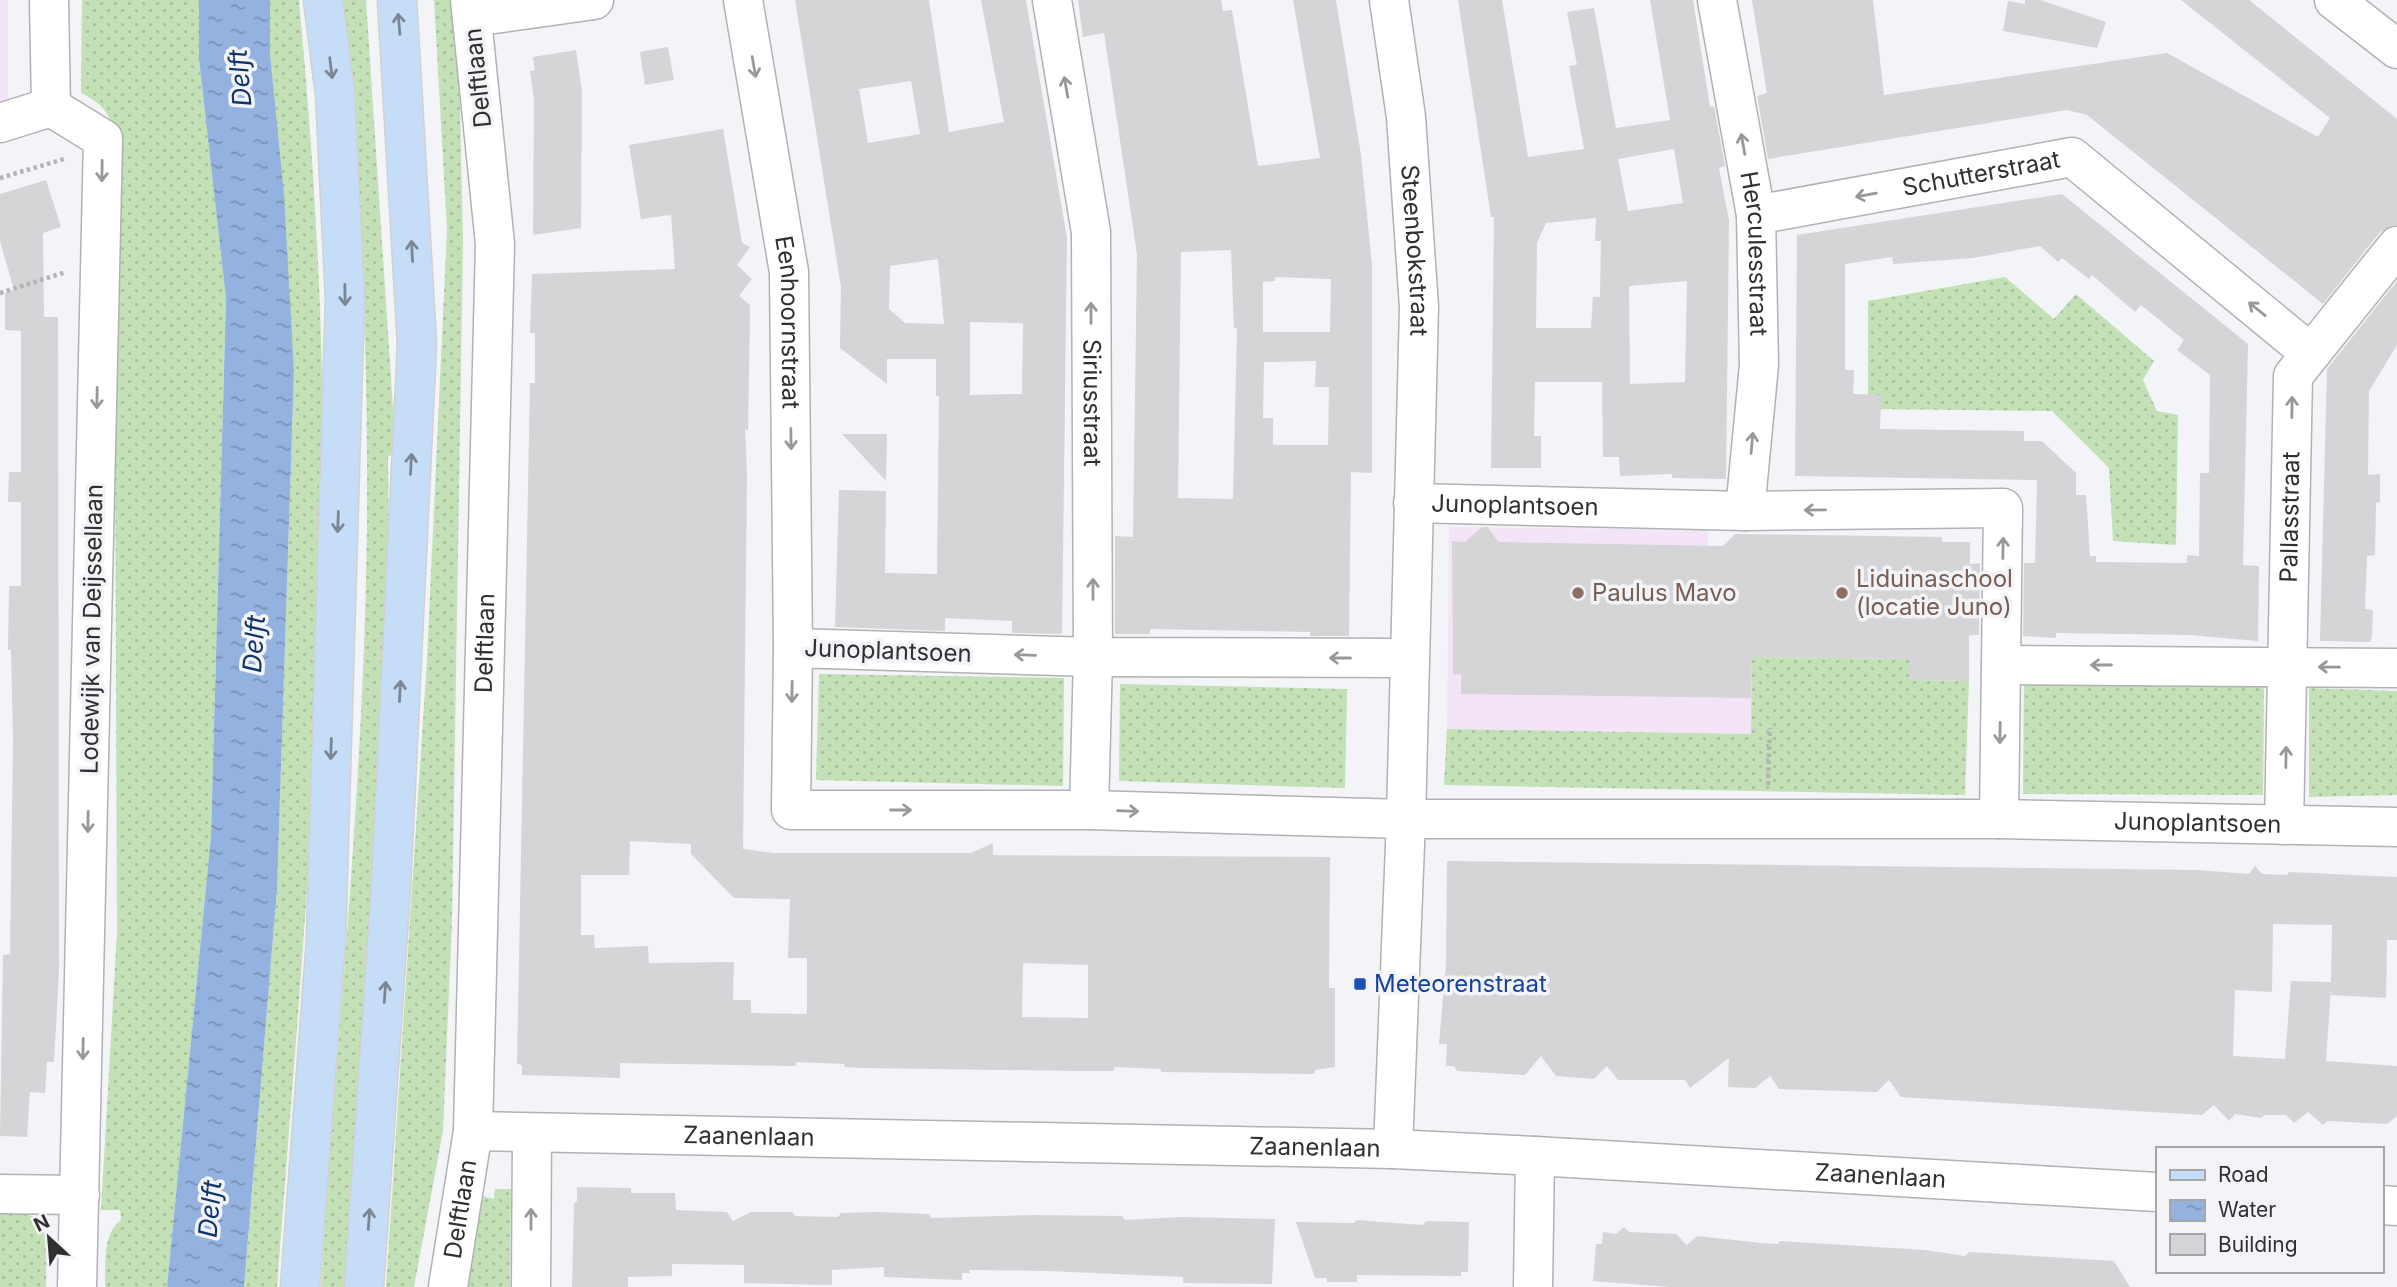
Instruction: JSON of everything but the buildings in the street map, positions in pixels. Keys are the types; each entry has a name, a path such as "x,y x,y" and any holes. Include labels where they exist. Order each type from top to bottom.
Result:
{"main road":[{"path":"300,1287 326,940 345,298 335,94 323,0"},
{"path":"364,1287 391,886 417,344 397,0"}],"street":[{"path":"50,0 51,107"},
{"path":"471,9 594,0"},
{"name":"Eenhoornstraat","path":"743,0 789,272 793,648"},
{"name":"Siriusstraat","path":"1052,0 1091,232 1093,657 1090,810"},
{"name":"Steenbokstraat","path":"1389,0 1406,117 1419,307 1413,503"},
{"name":"Herculesstraat","path":"1717,0 1755,215 1759,365 1745,511"},
{"path":"2334,0 2397,49"},
{"name":"Delftlaan","path":"448,1287 473,1131 495,244 471,9"},
{"path":"0,122 51,107 103,139 102,147"},
{"name":"Lodewijk van Deijssellaan","path":"78,1287 102,147"},
{"name":"Schutterstraat","path":"1755,215 2072,157 2309,352"},
{"name":"Pallasstraat","path":"2284,825 2293,376 2309,352 2397,246"},
{"name":"Junoplantsoen","path":"1999,819 2003,508 1745,511 1413,503 1408,658 1093,657 793,648 791,810 1090,810 1406,819 1999,819 2397,827"},
{"path":"1393,1149 1406,819 1408,658"},
{"path":"2001,665 2397,668"},
{"name":"Zaanenlaan","path":"473,1131 1393,1149 2156,1192"},
{"path":"531,1287 532,1133"},
{"path":"1533,1287 1535,1156"},
{"path":"0,1194 80,1195"}],"path":[{"path":"0,178 102,147"},
{"path":"0,293 100,262"},
{"path":"1768,821 1770,728"}],"shaded area":[{"path":"0,0 8,0 8,112 0,115"},
{"name":"Paulus Mavo","path":"1449,527 1708,530 1708,658 1752,657 1752,734 1447,729"}],"green space":[{"path":"82,0 199,0 199,59 226,299 211,836 167,1287 105,1287 108,1242 115,1226 121,1220 120,1210 101,1210 117,933 114,129 102,107 81,93"},
{"path":"270,0 299,0 320,303 323,424 322,585 307,886 277,1287 244,1287 277,889 294,372 270,54"},
{"path":"343,0 366,0 396,454 388,456 389,566 396,566 347,1287 321,1287 358,773 366,568 367,408 363,291"},
{"path":"434,0 455,0 458,18 463,241 452,921 443,1131 414,1287 386,1287 427,659 447,229"},
{"path":"2005,277 2054,319 2076,294 2154,361 2143,380 2157,411 2178,415 2176,545 2113,541 2109,468 2052,411 1868,409 1868,301"},
{"path":"1752,657 1910,659 1911,680 1969,681 1965,795 1444,785 1447,729 1751,734"},
{"path":"819,674 1064,678 1063,786 816,780"},
{"path":"2024,679 2264,683 2263,795 2023,794"},
{"path":"1120,684 1347,689 1345,788 1119,781"},
{"path":"2309,688 2397,691 2397,795 2309,797"},
{"path":"495,1189 511,1189 510,1287 462,1287 478,1195 494,1199"},
{"path":"0,1211 27,1214 47,1223 46,1287 0,1287"}],"water":[{"name":"Delft","path":"199,0 270,0 270,54 284,195 294,371 277,889 244,1287 167,1287 211,836 226,299 199,59"}],"place":[{"name":"Paulus Mavo","path":"1578,593"},
{"name":"Liduinaschool (locatie Juno)","path":"1842,593"},
{"name":"Meteorenstraat","path":"1360,984"}]}
